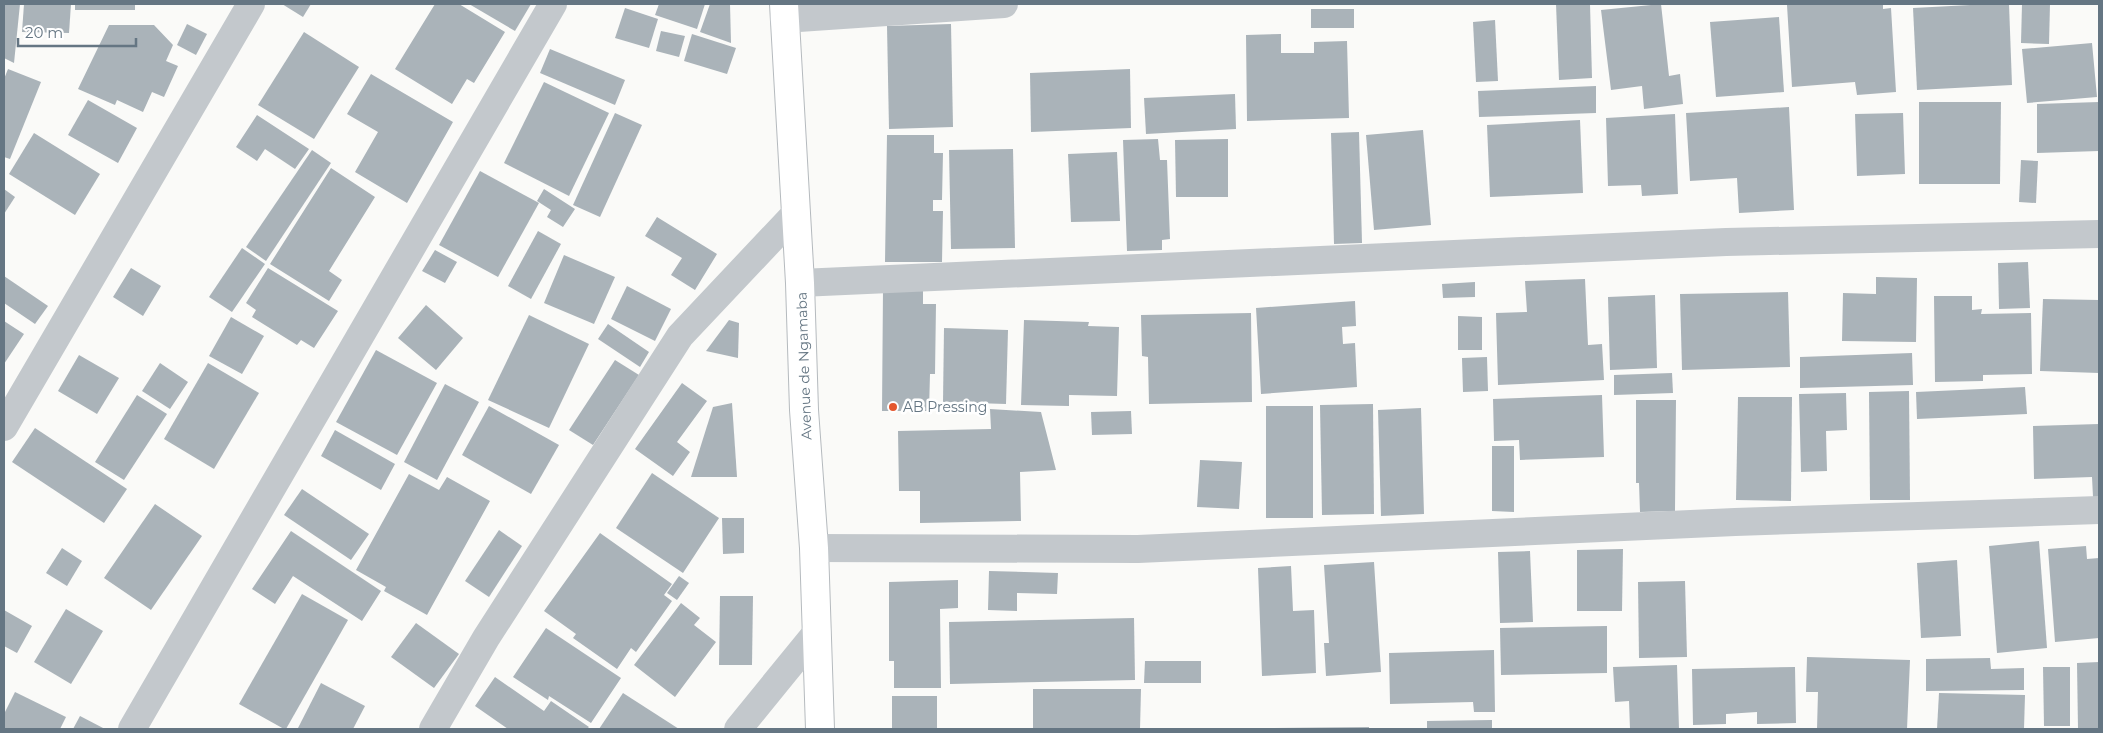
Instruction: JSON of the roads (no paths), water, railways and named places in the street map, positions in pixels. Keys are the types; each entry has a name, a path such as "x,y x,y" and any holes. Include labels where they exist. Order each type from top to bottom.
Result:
{"main road":[{"name":"Avenue de Ngamaba","path":"784,11 800,283 804,410 814,548 820,729"}],"street":[{"path":"4,427 251,4"},
{"path":"132,729 553,4"},
{"path":"784,11 1004,4"},
{"path":"433,729 486,638 680,336 796,213"},
{"path":"800,283 1716,243 2099,234"},
{"path":"814,548 1138,549 1725,523 2099,510"},
{"path":"738,729 817,632"}],"place":[{"name":"AB Pressing","path":"893,407"}]}
